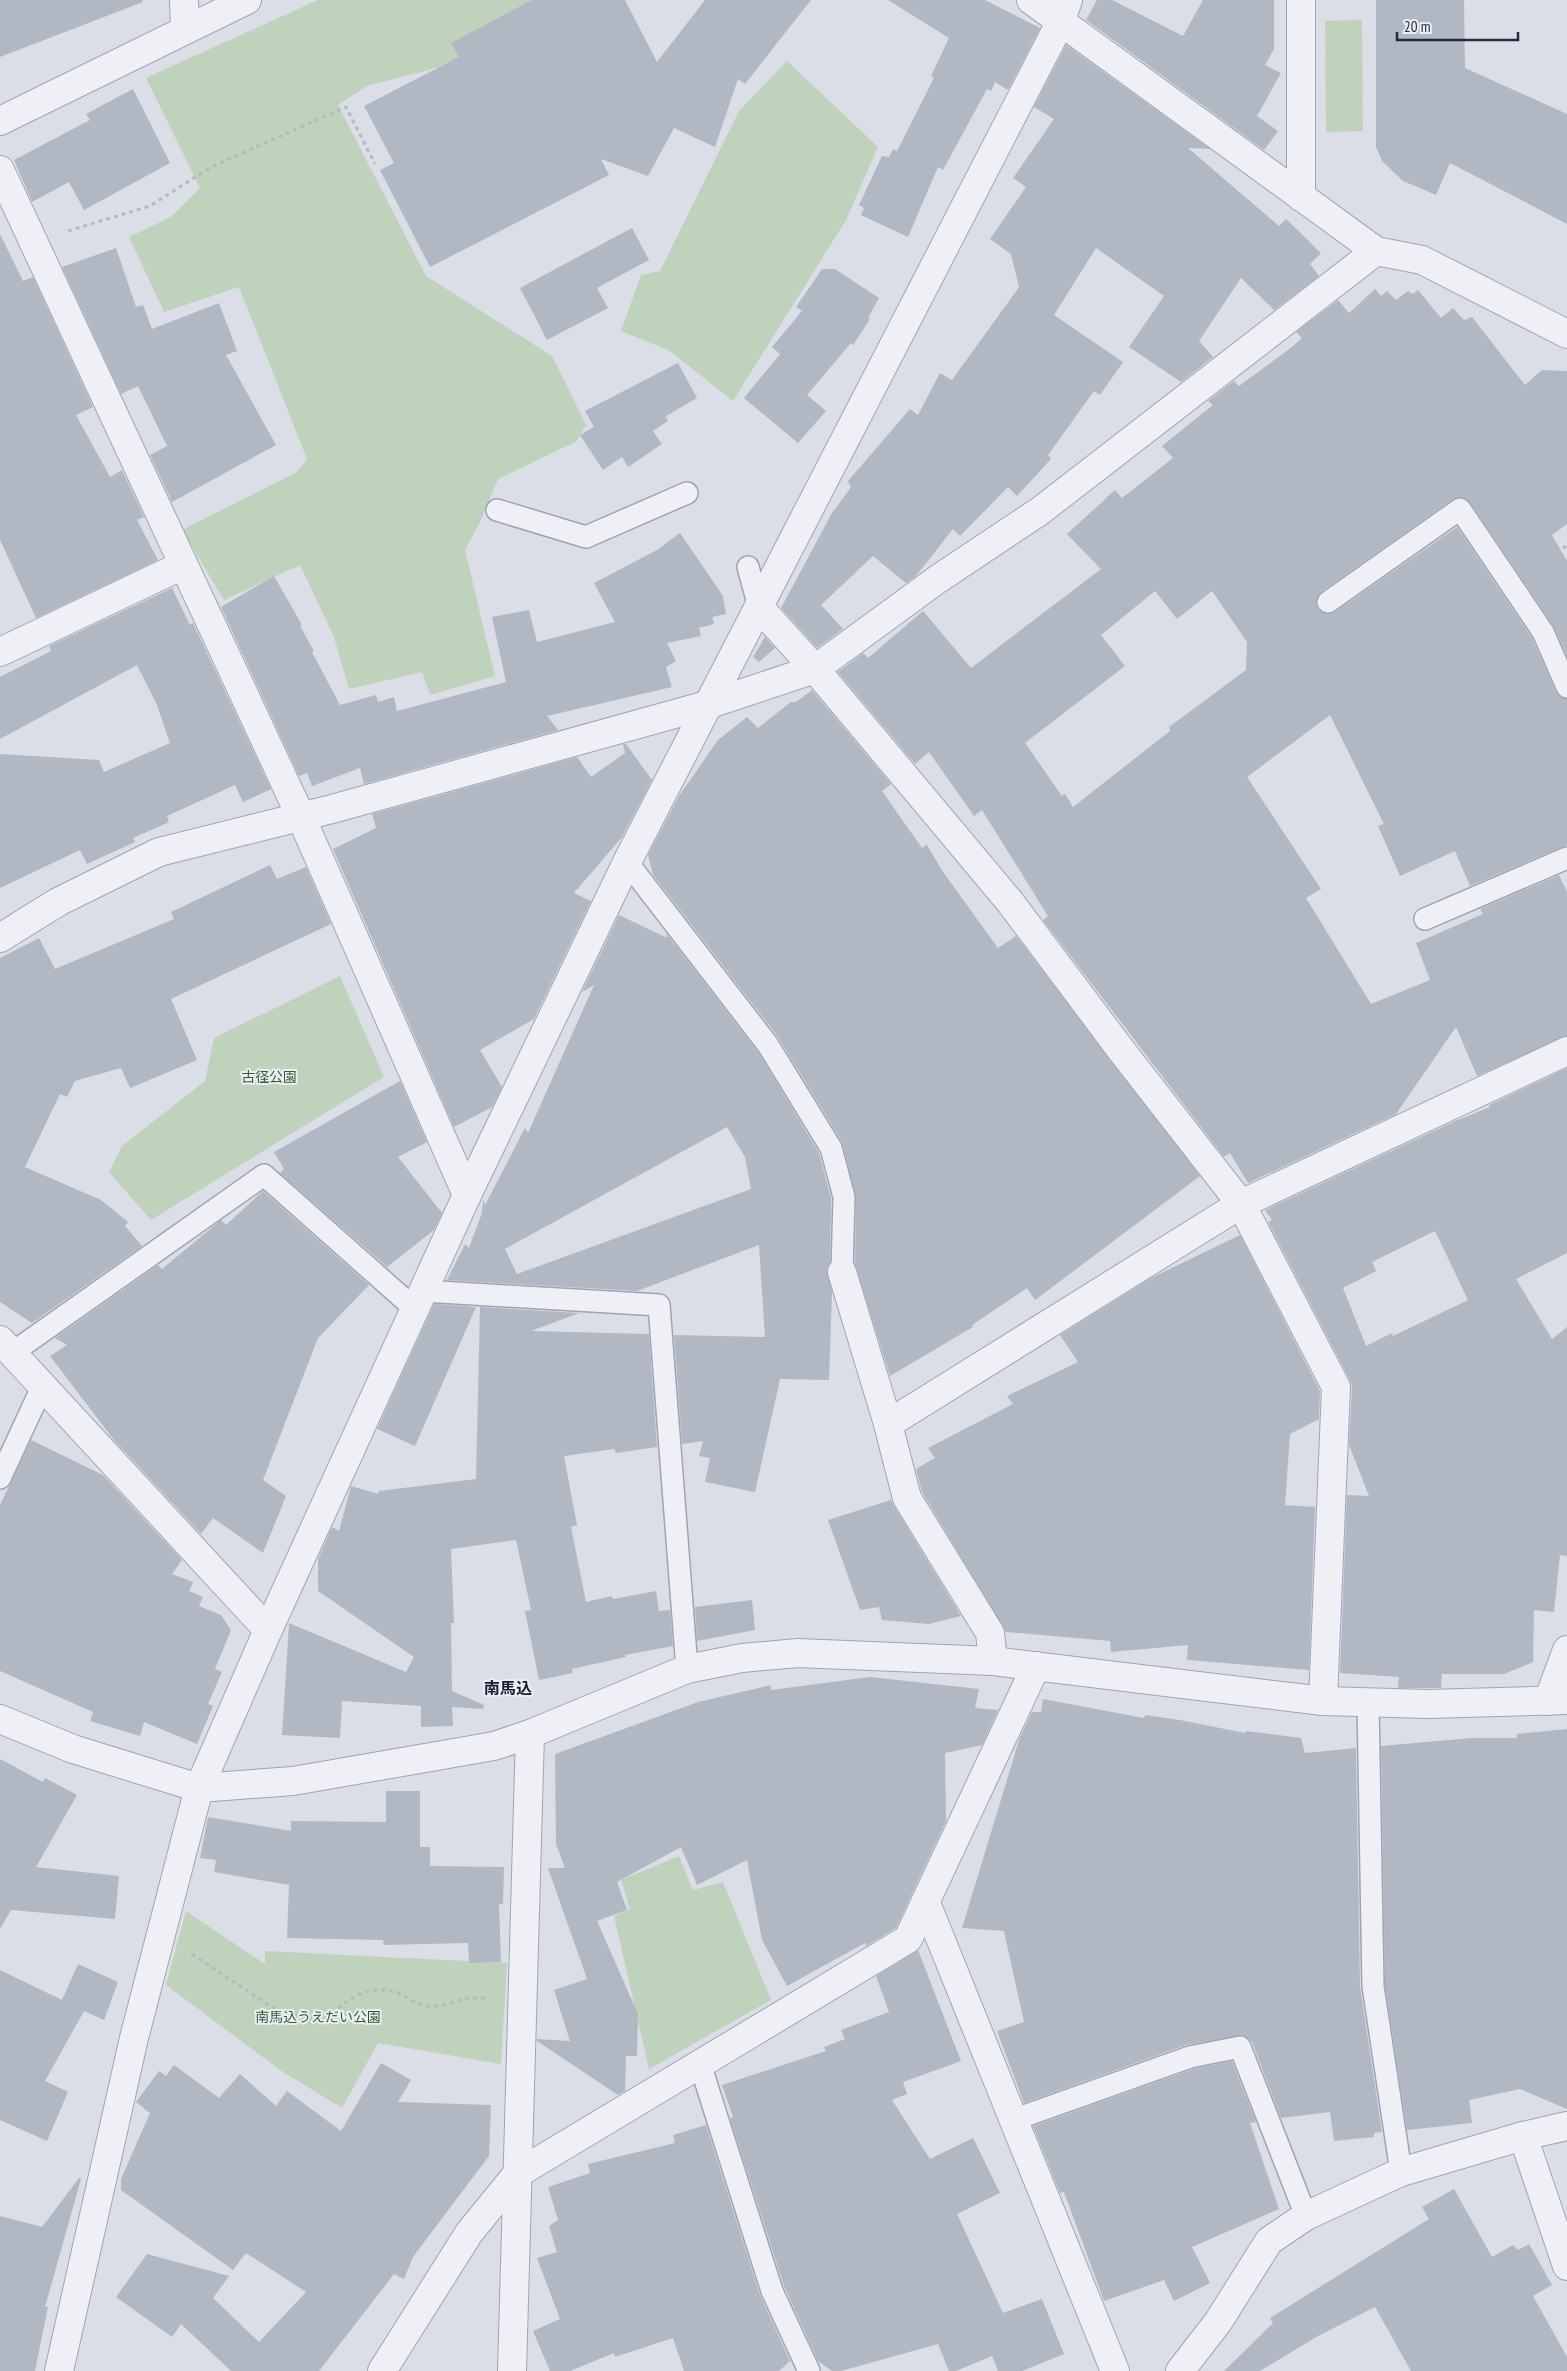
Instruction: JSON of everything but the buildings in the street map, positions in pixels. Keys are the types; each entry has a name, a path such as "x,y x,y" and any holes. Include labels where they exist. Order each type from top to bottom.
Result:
{"street":[{"path":"184,0 185,28"},
{"path":"0,121 185,28 247,0"},
{"path":"1031,0 1064,12 1301,197 1376,251 1422,260 1567,334"},
{"path":"1301,0 1301,197"},
{"path":"59,2371 134,2038 199,1788 268,1630 467,1195 627,862 1064,12"},
{"path":"0,170 301,817 467,1195"},
{"path":"0,938 58,902 159,852 301,817 707,705 815,669 938,579 1040,511 1376,251"},
{"path":"0,652 183,565"},
{"path":"758,607 815,669 1010,902 1120,1050 1241,1204 1336,1387 1323,1700"},
{"path":"888,1424 1241,1204 1567,1051"},
{"path":"842,1272 888,1424 907,1498 990,1633 992,1661"},
{"path":"6,1346 268,1630"},
{"path":"2,1723 73,1749 199,1788 293,1781 494,1746 530,1734 687,1669 751,1657 798,1653 992,1661 1323,1700 1428,1704 1558,1701 1567,1650"},
{"path":"382,2371 469,2233 517,2174 908,1939 1036,1666"},
{"path":"512,2371 530,1734"},
{"path":"926,1903 1116,2371"},
{"path":"1180,2371 1218,2322 1269,2240 1306,2216 1401,2172 1523,2136 1567,2126"},
{"path":"1523,2136 1567,2266"}],"lane":[{"path":"497,510 586,537 687,493"},
{"path":"1328,602 1460,509 1543,632 1567,686"},
{"path":"748,566 758,607"},
{"path":"1425,919 1567,858"},
{"path":"627,862 768,1045 832,1148 844,1197 842,1272"},
{"path":"6,1346 264,1175 419,1300 660,1305 687,1669"},
{"path":"0,1478 43,1385"},
{"path":"1368,1702 1373,1986 1401,2172"},
{"path":"1013,2120 1190,2057 1240,2047 1306,2216"},
{"path":"700,2064 772,2290 809,2371"}],"path":[{"path":"33,241 150,206 211,167 346,107 375,164"},
{"path":"1506,885 1563,1019"},
{"path":"162,1930 270,2006 285,2013 323,2020 351,1999 362,1993 379,1989 403,1995 428,2006 441,2006 469,1998 522,1998"}],"green space":[{"path":"318,0 541,0 463,61 367,86 338,105 426,276 552,356 586,425 577,441 498,479 482,518 465,550 495,676 430,695 422,672 349,689 334,637 300,565 224,600 182,530 297,472 307,459 239,287 164,312 129,237 171,217 200,188 146,78"},
{"path":"1362,20 1363,131 1326,132 1325,21"},
{"path":"787,61 878,147 846,220 733,401 670,351 621,331 641,275 660,271 739,111"},
{"name":"古径公園","path":"340,976 384,1077 151,1220 109,1172 122,1146 205,1081 214,1038"},
{"path":"679,1856 693,1890 723,1882 771,2000 649,2069 614,1916 630,1909 621,1880"},
{"name":"南馬込うえだい公園","path":"186,1911 265,1964 265,1951 507,1963 501,2064 378,2043 342,2108 283,2072 166,1985"}],"district":[{"name":"南馬込","path":"508,1688"}]}
